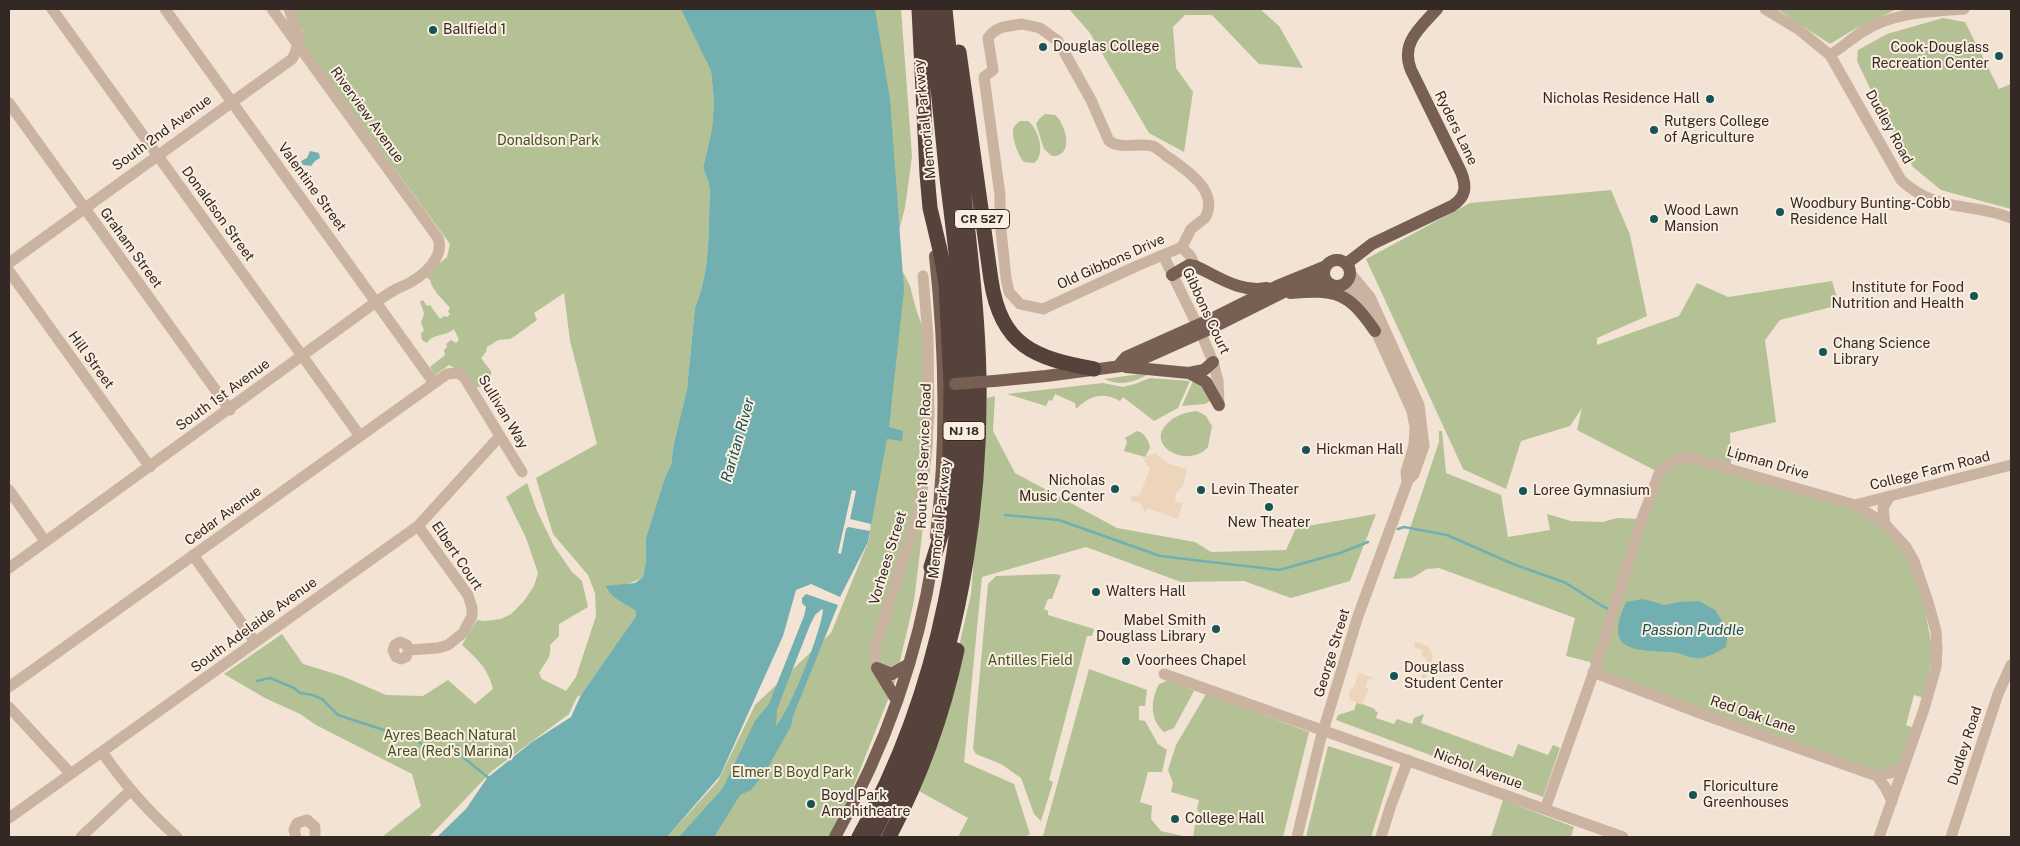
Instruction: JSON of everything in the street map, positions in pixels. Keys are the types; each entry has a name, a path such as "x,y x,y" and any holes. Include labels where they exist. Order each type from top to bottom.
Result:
{"highway":[{"name":"CR 527","path":"919,9 922,106 930,208 946,283 953,384"},
{"name":"Memorial Parkway","path":"859,837 909,731 927,677 950,585 962,484 965,396 962,316 930,9"},
{"name":"Memorial Parkway","path":"872,837 906,768 924,724 938,681 960,590 976,485 979,406 977,329 945,9"},
{"name":"CR 527","path":"954,9 991,280 998,313 1010,332 1035,353 1060,362 1094,369"},
{"path":"931,568 945,522 950,466 953,384"},
{"path":"888,837 903,809 925,758 939,719 954,662 974,544 976,485"}],"main road":[{"name":"Ryders Lane","path":"1348,268 1372,244 1452,206 1464,194 1465,186 1461,172 1411,70 1406,53 1412,38 1436,9"},
{"name":"Route 18 Service Road","path":"835,837 873,762 897,701 909,664 931,568 940,492 943,412 940,315 930,208"},
{"path":"953,384 1046,376 1129,365 1280,290 1334,260 1348,268 1347,282 1335,285 1318,281 1308,282 1280,290"},
{"path":"1172,274 1189,265 1195,266 1238,287 1320,291 1340,295 1358,308 1375,331"},
{"path":"1326,266 1325,276 1335,285"},
{"path":"1118,365 1189,373 1204,370 1214,362"},
{"path":"1189,373 1206,382 1219,407"},
{"path":"877,668 892,674 909,664"},
{"path":"877,668 897,701"}],"street":[{"name":"Donaldson Street","path":"52,9 360,436"},
{"name":"Valentine Street","path":"165,9 434,383"},
{"name":"Riverview Avenue","path":"272,9 438,238"},
{"path":"289,9 296,27 298,45"},
{"name":"Dudley Road","path":"1765,9 1798,29 1830,55 1901,180 1910,188 1941,204 1985,210 2011,218"},
{"path":"1830,55 1863,32 1886,21 1928,10 1964,9"},
{"name":"Old Gibbons Drive","path":"1022,24 1040,28 1058,41 1091,100 1110,141 1115,145 1152,146 1196,178 1206,192 1207,214 1205,218 1191,229 1182,247 1163,255 1043,310 1020,304 1009,292 1000,221 1000,195 984,76 993,70 988,38 993,31 1005,26 1022,24"},
{"name":"South 2nd Avenue","path":"9,263 292,59 298,45"},
{"name":"Graham Street","path":"9,103 230,410"},
{"name":"South 1st Avenue","path":"9,568 230,410 394,289 409,283 427,270 437,256 440,242 438,238"},
{"name":"Gibbons Court","path":"1182,247 1191,257 1195,266"},
{"name":"Gibbons Court","path":"1163,255 1214,362 1218,380 1219,407"},
{"name":"George Street","path":"1297,837 1324,730 1358,616 1408,480 1414,474 1424,446 1419,405 1370,297 1348,268"},
{"name":"Hill Street","path":"9,271 150,467"},
{"name":"Vorhees Street","path":"877,668 874,659 876,647 915,523 922,484 929,415 928,337 923,276"},
{"name":"George Street","path":"1335,285 1352,291 1361,300 1412,411 1415,427 1414,445 1406,472 1408,480"},
{"name":"Cedar Avenue","path":"9,687 434,383 447,374 455,372"},
{"name":"Sullivan Way","path":"455,372 464,377 522,472"},
{"name":"South Adelaide Avenue","path":"9,818 418,526 500,436"},
{"name":"Lipman Drive","path":"1545,809 1593,672 1642,519 1660,471 1681,457 1708,461 1855,505 1886,524 1906,547 1914,561 1936,631 1936,668 1931,688 1879,837"},
{"name":"College Farm Road","path":"1855,505 2011,465"},
{"path":"9,490 45,541"},
{"path":"1886,524 1883,508 1890,496"},
{"name":"Elbert Court","path":"409,650 438,648 448,645 463,634 472,616 468,595 418,526"},
{"path":"193,555 255,642"},
{"name":"Dudley Road","path":"1951,837 1998,694 2011,665"},
{"name":"Red Oak Lane","path":"1593,672 1877,776"},
{"name":"Nichol Avenue","path":"1164,674 1545,809 1591,832 1623,837"},
{"path":"9,707 71,774"},
{"path":"102,752 130,791 177,837"},
{"path":"1381,837 1408,760"},
{"path":"1892,801 1877,776 1890,773 1903,766"},
{"path":"81,837 130,791"},
{"path":"296,837 294,830 297,824 307,820 316,827 315,837"}],"green space":[{"path":"286,9 682,9 711,71 714,102 712,129 703,168 710,191 708,250 704,279 695,307 687,389 674,443 671,465 665,477 646,538 646,561 643,577 631,583 607,590 636,611 636,616 581,695 577,697 569,714 492,771 429,837 382,837 421,806 412,774 316,725 300,714 265,698 224,674 282,634 303,664 342,676 386,695 423,696 448,680 475,704 493,689 485,670 462,645 477,620 501,619 511,614 524,601 534,586 538,573 526,538 506,497 527,483 537,511 554,546 572,572 582,581 588,607 559,624 559,636 550,645 549,657 539,673 542,679 566,691 576,677 596,616 595,593 588,575 553,534 536,478 597,444 570,341 564,293 534,313 537,320 519,333 510,339 498,340 487,347 486,352 481,358 491,371 491,375 480,387 473,387 462,372 449,365 435,375 430,367 445,355 446,344 451,340 456,343 459,340 454,329 432,338 427,343 422,340 421,334 424,330 421,323 424,313 420,302 423,300 427,306 430,305 440,319 450,314 448,311 450,308 425,276 447,257 450,244 297,36 303,32"},
{"path":"856,9 901,9 912,156 905,208 898,234"},
{"path":"1069,9 1260,9 1279,26 1303,68 1259,64 1212,15 1185,15 1173,27 1176,68 1193,92 1184,152 1149,133 1090,33"},
{"path":"1777,9 1897,9 1853,30 1830,44"},
{"path":"1943,18 1965,22 1999,89 2011,84 2011,209 1941,190 1913,167 1877,103 1857,61 1858,50 1887,34"},
{"path":"1045,114 1055,115 1065,132 1066,146 1059,155 1052,156 1044,149 1036,124"},
{"path":"1020,121 1028,121 1032,125 1040,142 1040,154 1034,163 1024,162 1016,148 1013,129"},
{"path":"1611,190 1630,235 1647,316 1597,338 1597,345 1679,316 1697,283 1728,297 1832,281 1839,305 1780,320 1765,340 1776,422 1730,433 1731,465 1874,513 1914,553 1933,652 1924,698 1914,695 1906,725 1914,728 1903,767 1877,776 1593,670 1590,662 1566,656 1575,618 1439,568 1427,569 1412,578 1393,579 1439,442 1439,431 1442,431 1446,473 1501,495 1508,537 1550,530 1547,514 1571,521 1603,522 1617,518 1639,519 1660,473 1577,430 1582,408 1570,426 1521,441 1506,489 1463,469 1366,259 1470,203"},
{"name":"Elmer B Boyd Park","path":"903,272 910,286 932,353 933,445 914,601 895,682 840,820 829,837 667,837 718,781 755,705 831,633 869,540"},
{"path":"1140,374 1147,375 1126,383 1104,379"},
{"path":"1150,378 1190,381 1178,408 1154,421 1123,397 1120,401 1108,396 1096,396 1076,409 1075,403 1055,394 1052,401 1049,400 1046,406 1007,394 1103,383 1123,387"},
{"path":"1194,379 1201,383 1210,401 1205,404 1182,406"},
{"path":"995,396 993,431 1015,473 1117,528 1195,542 1211,552 1286,550 1296,528 1376,514 1350,581 1291,598 1244,581 1181,582 1086,547 982,577 964,762 1014,784 1030,834 1025,837 958,837 968,818 917,790 938,738 971,594 987,398"},
{"path":"1197,411 1206,416 1212,426 1208,447 1190,456 1171,452 1164,446 1161,439 1162,431 1175,417"},
{"path":"1137,431 1144,435 1149,443 1150,448 1145,457 1124,451 1127,442 1125,438"},
{"name":"Antilles Field","path":"1061,575 1052,599 1048,599 1044,609 1048,611 1048,615 1094,629 1092,636 1087,636 1049,780 1053,782 1041,821 1034,814 1021,778 1001,764 976,754 973,749 988,584 996,576"},
{"path":"1089,669 1147,690 1145,706 1139,706 1139,720 1145,721 1158,744 1167,750 1162,772 1148,772 1140,802 1152,806 1151,819 1161,831 1187,837 1043,836"},
{"path":"1169,680 1194,691 1174,728 1164,732 1156,721 1153,703 1159,684"},
{"path":"1206,694 1309,732 1283,837 1193,837 1195,825 1201,819 1200,813 1197,810 1199,800 1171,792 1173,783 1168,770 1176,745"},
{"path":"1357,702 1375,709 1378,712 1376,718 1394,724 1397,719 1412,724 1414,718 1424,714 1421,723 1513,757 1518,744 1548,755 1553,745 1560,748 1543,797 1336,720 1338,715 1354,710"},
{"path":"1328,746 1393,767 1371,837 1306,837"},
{"path":"1503,800 1574,827 1571,837 1491,837"}],"shaded area":[{"path":"1155,453 1169,464 1187,469 1183,486 1176,493 1175,502 1183,502 1178,519 1148,508 1145,513 1141,504 1130,500 1131,497 1140,495 1150,468 1144,461 1145,457"},
{"path":"1414,643 1428,646 1433,656 1424,685 1418,687 1427,659 1421,656 1423,650 1415,648"},
{"path":"1360,673 1373,678 1372,680 1368,679 1365,687 1369,688 1362,705 1350,700 1349,696 1349,690 1354,687"}],"water":[{"name":"Raritan River","path":"681,9 875,9 890,99 904,290 889,427 903,431 902,441 887,439 868,542 840,597 811,584 796,590 783,636 720,776 667,837 437,837 466,809 487,778 532,742 571,717 581,695 636,616 636,611 611,594 606,586 635,583 643,577 646,561 646,538 665,477 671,465 674,443 687,389 695,307 704,279 708,250 710,191 703,168 712,129 714,102 711,71"},
{"path":"310,151 319,153 320,158 311,166 303,165 301,161 307,158"},
{"path":"806,594 838,605 793,716 791,726 767,769 751,790 740,795 714,837 679,837 723,788 755,721 769,704 804,616 806,607 802,603 802,598","holes":["823,610 817,635 804,671 789,705 776,726 777,709 810,625 815,615"]},
{"name":"Passion Puddle","path":"1643,599 1665,605 1699,601 1715,610 1728,630 1726,647 1708,656 1694,658 1676,652 1644,650 1625,645 1620,639 1618,630 1626,602"}],"pier":[{"path":"852,490 856,491 850,519 871,524 870,531 848,527 841,554 838,553"}],"waterway":[{"path":"1005,515 1059,520 1160,556 1279,570 1340,553 1368,542"},
{"path":"1398,529 1404,527 1447,535 1513,564 1566,583 1609,609"},
{"path":"257,681 270,678 294,688 300,693 322,699 338,715 390,732 406,733 436,754 443,755 449,745 458,746 464,758 490,779"}],"place":[{"name":"Ballfield 1","path":"433,30"},
{"name":"Douglas College","path":"1043,47"},
{"name":"Cook-Douglass Recreation Center","path":"1999,56"},
{"name":"Nicholas Residence Hall","path":"1710,99"},
{"name":"Rutgers College of Agriculture","path":"1654,130"},
{"name":"Woodbury Bunting-Cobb Residence Hall","path":"1780,212"},
{"name":"Wood Lawn Mansion","path":"1654,219"},
{"name":"Institute for Food Nutrition and Health","path":"1974,296"},
{"name":"Chang Science Library","path":"1823,352"},
{"name":"Hickman Hall","path":"1306,450"},
{"name":"Nicholas Music Center","path":"1115,489"},
{"name":"Levin Theater","path":"1201,490"},
{"name":"Loree Gymnasium","path":"1523,491"},
{"name":"New Theater","path":"1269,507"},
{"name":"Walters Hall","path":"1096,592"},
{"name":"Mabel Smith Douglass Library","path":"1216,629"},
{"name":"Voorhees Chapel","path":"1126,661"},
{"name":"Douglass Student Center","path":"1394,676"},
{"name":"Floriculture Greenhouses","path":"1693,795"},
{"name":"Boyd Park Amphitheatre","path":"811,804"},
{"name":"College Hall","path":"1175,819"}],"park label":[{"name":"Donaldson Park","path":"548,141"},
{"name":"Ayres Beach Natural Area (Red's Marina)","path":"450,744"}]}
